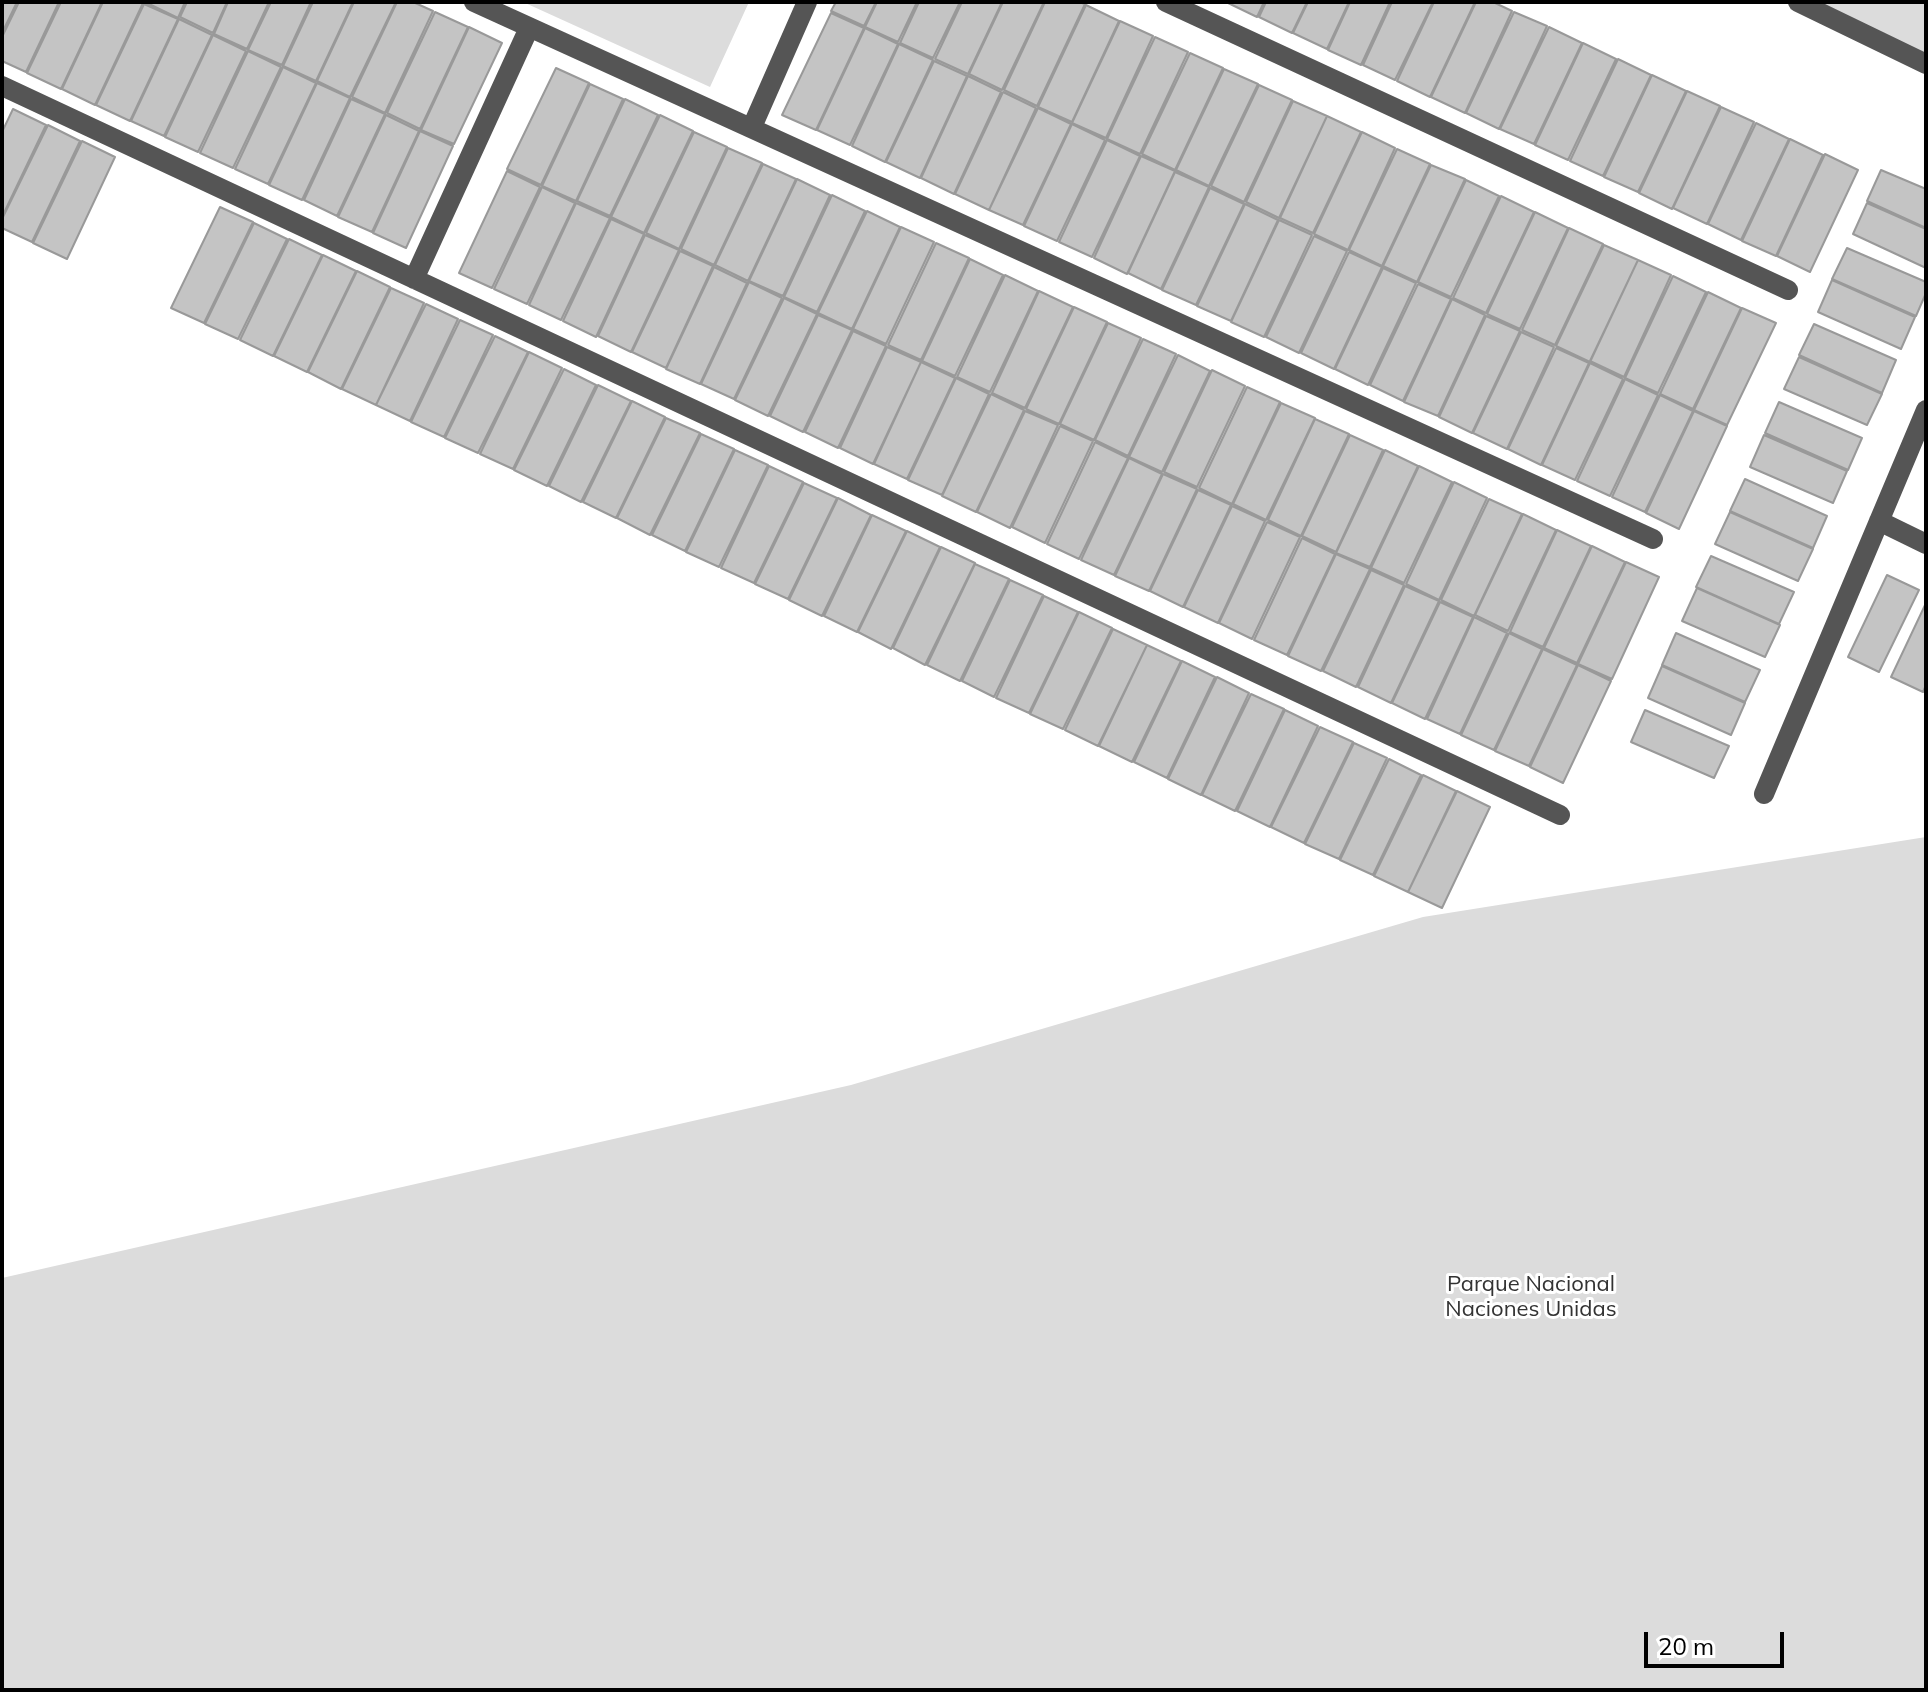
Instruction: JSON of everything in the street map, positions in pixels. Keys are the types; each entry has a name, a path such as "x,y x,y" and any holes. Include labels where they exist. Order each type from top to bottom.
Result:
{"street":[{"path":"474,2 1653,539"},
{"path":"752,127 807,2"},
{"path":"1166,2 1788,290"},
{"path":"1798,2 1926,64"},
{"path":"414,279 529,28"},
{"path":"2,86 1560,815"},
{"path":"1764,794 1926,410"},
{"path":"1879,521 1926,544"}],"green space":[{"path":"523,2 749,2 710,87"},
{"path":"1798,2 1926,2 1926,64"},
{"name":"Parque Nacional Naciones Unidas","path":"1926,837 1926,1690 2,1690 2,1278 851,1085 1423,917"}],"building":[{"path":"2,2 17,2 2,33"},
{"path":"19,2 59,2 26,72 2,61 2,37"},
{"path":"61,2 102,2 61,89 27,73"},
{"path":"103,2 143,3 95,105 62,89"},
{"path":"145,2 185,2 178,18"},
{"path":"187,2 227,2 213,33 180,17"},
{"path":"228,2 269,2 247,49 214,34"},
{"path":"271,2 311,2 282,65 248,50"},
{"path":"313,2 353,2 316,81 283,66"},
{"path":"354,2 396,2 350,97 317,81"},
{"path":"397,2 413,2 433,11 385,113 352,97"},
{"path":"836,2 876,2 864,26 831,11"},
{"path":"877,2 917,2 898,42 865,27"},
{"path":"919,2 960,2 933,58 900,43"},
{"path":"962,2 1002,2 968,74 935,59"},
{"path":"1003,2 1044,2 1002,90 969,74"},
{"path":"1045,2 1085,4 1037,106 1004,90"},
{"path":"1226,2 1264,2 1257,17"},
{"path":"1266,2 1307,2 1292,33 1259,17"},
{"path":"1308,2 1349,2 1327,49 1293,33"},
{"path":"1350,2 1390,2 1361,65 1328,50"},
{"path":"1392,2 1433,2 1395,80 1363,65"},
{"path":"1434,2 1475,2 1430,97 1397,81"},
{"path":"1476,2 1493,2 1512,11 1465,113 1431,97"},
{"path":"144,4 178,19 130,121 96,105"},
{"path":"1086,5 1119,21 1072,122 1038,107"},
{"path":"435,12 468,27 420,129 387,113"},
{"path":"1514,12 1547,26 1499,129 1466,113"},
{"path":"831,13 864,28 816,130 782,115"},
{"path":"179,19 212,35 164,136 131,121"},
{"path":"1120,21 1153,36 1106,138 1072,123"},
{"path":"469,27 502,43 454,144 421,130"},
{"path":"1549,27 1582,43 1534,144 1500,129"},
{"path":"865,28 898,44 850,145 817,130"},
{"path":"213,35 246,51 198,152 165,137"},
{"path":"1155,37 1188,52 1140,154 1107,139"},
{"path":"1583,43 1616,59 1568,160 1535,145"},
{"path":"899,44 933,60 885,162 852,146"},
{"path":"248,51 281,67 233,168 200,153"},
{"path":"1190,53 1223,68 1175,170 1142,154"},
{"path":"1618,59 1651,75 1603,176 1570,161"},
{"path":"934,61 967,76 920,178 886,162"},
{"path":"283,67 316,83 268,184 235,169"},
{"path":"556,68 589,83 541,185 507,169"},
{"path":"1224,69 1258,84 1209,186 1176,170"},
{"path":"1652,75 1686,91 1638,192 1604,177"},
{"path":"968,76 1001,92 954,194 921,178"},
{"path":"317,83 350,98 302,200 269,185"},
{"path":"590,84 623,99 576,201 542,186"},
{"path":"1259,85 1292,100 1244,202 1211,186"},
{"path":"1687,91 1720,106 1672,209 1639,193"},
{"path":"1003,92 1036,108 989,210 955,194"},
{"path":"351,99 385,114 337,216 304,200"},
{"path":"625,99 658,115 610,216 577,201"},
{"path":"1293,101 1327,116 1279,218 1246,202"},
{"path":"1721,107 1754,122 1707,224 1673,208"},
{"path":"1038,108 1071,124 1023,225 989,210"},
{"path":"13,109 46,125 2,217 2,132"},
{"path":"386,115 419,131 372,232 338,217"},
{"path":"660,115 693,131 644,233 611,217"},
{"path":"1327,116 1361,132 1313,233 1280,218"},
{"path":"1756,123 1789,139 1741,240 1708,224"},
{"path":"1072,124 1105,140 1057,241 1024,226"},
{"path":"48,125 80,141 32,242 2,228 2,219"},
{"path":"420,131 453,146 406,248 373,233"},
{"path":"694,132 727,147 679,249 646,233"},
{"path":"1362,132 1395,148 1348,250 1314,234"},
{"path":"1790,139 1823,155 1776,256 1742,241"},
{"path":"1107,140 1140,156 1092,257 1059,242"},
{"path":"82,141 115,157 67,259 33,243"},
{"path":"728,148 762,163 714,265 681,249"},
{"path":"1397,149 1430,164 1382,266 1349,250"},
{"path":"1825,154 1858,170 1810,272 1777,256"},
{"path":"1141,156 1175,171 1127,274 1094,258"},
{"path":"763,164 796,179 748,281 715,265"},
{"path":"1431,165 1465,179 1417,282 1383,266"},
{"path":"1881,170 1926,189 1926,228 1867,201"},
{"path":"507,171 540,187 492,288 459,273"},
{"path":"1175,172 1209,187 1161,289 1128,273"},
{"path":"797,179 830,195 783,296 749,281"},
{"path":"1466,180 1499,196 1451,297 1418,282"},
{"path":"542,187 575,203 527,304 494,289"},
{"path":"1210,188 1244,204 1196,305 1162,290"},
{"path":"832,195 865,211 817,312 784,297"},
{"path":"1501,196 1534,212 1486,313 1453,298"},
{"path":"576,203 610,218 561,320 529,305"},
{"path":"1867,203 1926,229 1926,268 1853,234"},
{"path":"1245,204 1278,220 1231,321 1197,306"},
{"path":"220,207 253,222 204,323 171,308"},
{"path":"867,211 900,227 852,329 818,313"},
{"path":"1535,212 1568,228 1520,329 1487,314"},
{"path":"611,219 644,234 596,337 563,321"},
{"path":"1279,220 1312,235 1264,337 1231,322"},
{"path":"254,223 287,239 238,339 205,324"},
{"path":"901,227 934,242 886,344 853,329"},
{"path":"1569,228 1603,244 1555,345 1522,330"},
{"path":"645,235 679,250 631,352 598,336"},
{"path":"1314,236 1347,251 1299,353 1266,337"},
{"path":"289,239 322,255 273,356 240,340"},
{"path":"936,243 969,258 921,360 888,345"},
{"path":"1604,245 1638,260 1590,362 1556,346"},
{"path":"1847,248 1926,282 1926,293 1916,316 1832,279"},
{"path":"680,251 713,266 666,368 632,352"},
{"path":"1349,252 1382,267 1334,369 1301,353"},
{"path":"323,255 356,271 307,372 274,356"},
{"path":"970,259 1003,275 955,376 922,361"},
{"path":"1638,260 1671,275 1624,377 1590,361"},
{"path":"714,267 747,283 700,384 666,369"},
{"path":"1383,268 1416,283 1368,385 1335,369"},
{"path":"357,271 390,287 341,389 308,372"},
{"path":"1005,275 1038,291 990,392 957,377"},
{"path":"1673,276 1706,292 1658,393 1625,378"},
{"path":"1832,280 1915,317 1901,349 1818,312"},
{"path":"749,282 782,298 734,399 701,384"},
{"path":"1418,284 1451,299 1403,401 1370,385"},
{"path":"391,288 424,303 376,405 342,389"},
{"path":"1039,291 1073,307 1025,408 992,393"},
{"path":"1708,292 1741,308 1693,409 1660,394"},
{"path":"784,298 817,314 768,416 735,400"},
{"path":"1452,299 1485,315 1438,416 1404,402"},
{"path":"426,304 458,319 410,421 376,405"},
{"path":"1074,307 1107,322 1059,424 1026,409"},
{"path":"1742,308 1776,323 1727,425 1694,410"},
{"path":"818,315 852,330 803,432 770,416"},
{"path":"1486,316 1520,331 1472,433 1439,417"},
{"path":"460,320 493,335 444,437 411,422"},
{"path":"1108,323 1141,338 1094,440 1060,424"},
{"path":"1814,324 1896,360 1882,393 1799,355"},
{"path":"853,331 886,346 838,448 805,432"},
{"path":"1521,332 1554,347 1507,449 1473,433"},
{"path":"495,336 528,352 478,453 445,438"},
{"path":"1143,339 1176,354 1128,456 1095,440"},
{"path":"887,347 921,362 873,464 840,448"},
{"path":"1556,348 1589,363 1541,465 1508,449"},
{"path":"529,352 562,368 513,469 480,454"},
{"path":"1178,355 1210,371 1162,472 1129,457"},
{"path":"1799,357 1882,394 1867,425 1784,389"},
{"path":"921,362 955,378 907,479 874,464"},
{"path":"1590,363 1623,379 1575,480 1542,465"},
{"path":"564,369 596,385 547,486 514,470"},
{"path":"1212,370 1245,386 1197,487 1164,472"},
{"path":"956,378 989,394 942,495 908,480"},
{"path":"1625,379 1658,395 1610,496 1577,481"},
{"path":"598,385 631,401 581,502 549,486"},
{"path":"1247,387 1280,402 1232,504 1199,488"},
{"path":"991,394 1024,410 976,512 942,496"},
{"path":"1660,395 1693,411 1645,512 1612,497"},
{"path":"632,401 665,417 616,518 583,502"},
{"path":"1779,402 1862,438 1848,470 1765,433"},
{"path":"1281,403 1315,418 1266,520 1233,504"},
{"path":"1025,411 1058,425 1010,528 977,512"},
{"path":"1694,411 1727,426 1679,529 1646,513"},
{"path":"666,418 700,433 650,535 617,518"},
{"path":"1315,419 1349,434 1301,536 1268,520"},
{"path":"1060,426 1093,441 1045,543 1012,527"},
{"path":"701,434 734,449 685,551 652,535"},
{"path":"1350,435 1383,450 1336,552 1302,536"},
{"path":"1764,435 1847,471 1833,503 1750,467"},
{"path":"1095,442 1128,458 1079,559 1047,544"},
{"path":"735,450 768,465 719,567 686,552"},
{"path":"1385,450 1418,466 1370,567 1336,553"},
{"path":"1129,458 1162,474 1114,575 1081,560"},
{"path":"769,466 803,482 754,583 721,568"},
{"path":"1419,466 1452,482 1404,583 1371,568"},
{"path":"1163,474 1197,489 1149,591 1115,576"},
{"path":"1745,479 1827,516 1813,548 1730,511"},
{"path":"1454,482 1487,498 1439,600 1406,584"},
{"path":"804,483 837,498 788,599 755,584"},
{"path":"1198,490 1231,505 1183,607 1150,591"},
{"path":"838,498 871,515 822,616 789,600"},
{"path":"1489,499 1522,514 1474,616 1441,600"},
{"path":"1232,506 1265,521 1218,623 1184,607"},
{"path":"1730,512 1813,549 1798,581 1715,544"},
{"path":"1523,514 1556,530 1508,631 1475,615"},
{"path":"872,515 906,531 857,632 824,616"},
{"path":"1267,522 1300,537 1252,639 1219,623"},
{"path":"1557,530 1591,546 1543,647 1510,632"},
{"path":"907,531 940,547 891,649 858,632"},
{"path":"1302,538 1335,554 1287,655 1254,640"},
{"path":"1592,546 1625,562 1577,663 1544,648"},
{"path":"941,547 975,563 925,665 893,648"},
{"path":"1336,554 1370,569 1321,671 1288,656"},
{"path":"1711,556 1794,592 1779,624 1696,587"},
{"path":"1626,562 1659,577 1612,679 1578,664"},
{"path":"975,564 1009,579 960,681 927,665"},
{"path":"1371,570 1404,585 1356,687 1323,671"},
{"path":"1887,575 1919,590 1879,672 1848,657"},
{"path":"1010,580 1043,595 994,697 962,681"},
{"path":"1405,586 1439,601 1391,703 1358,687"},
{"path":"1697,588 1780,625 1765,657 1682,621"},
{"path":"1044,596 1078,612 1029,713 996,698"},
{"path":"1440,602 1473,617 1425,719 1392,703"},
{"path":"1926,603 1926,685 1923,692 1891,677"},
{"path":"1079,612 1112,628 1063,729 1030,714"},
{"path":"1474,617 1507,633 1460,734 1427,719"},
{"path":"1113,629 1147,645 1098,746 1065,730"},
{"path":"1509,633 1542,649 1494,750 1461,735"},
{"path":"1676,633 1760,670 1745,702 1662,665"},
{"path":"1147,645 1181,661 1132,762 1099,746"},
{"path":"1543,649 1577,665 1529,766 1495,751"},
{"path":"1182,661 1215,677 1167,778 1134,762"},
{"path":"1578,665 1611,681 1563,783 1530,767"},
{"path":"1662,666 1745,703 1731,735 1648,698"},
{"path":"1217,677 1249,693 1201,795 1168,779"},
{"path":"1251,694 1284,709 1235,811 1202,795"},
{"path":"1285,710 1318,726 1270,827 1237,811"},
{"path":"1645,710 1729,746 1714,778 1631,742"},
{"path":"1320,727 1353,742 1304,843 1271,827"},
{"path":"1354,743 1387,758 1339,859 1305,844"},
{"path":"1389,759 1421,775 1373,875 1340,860"},
{"path":"1423,775 1456,791 1408,892 1374,876"},
{"path":"1457,791 1490,807 1442,908 1408,892"}]}
